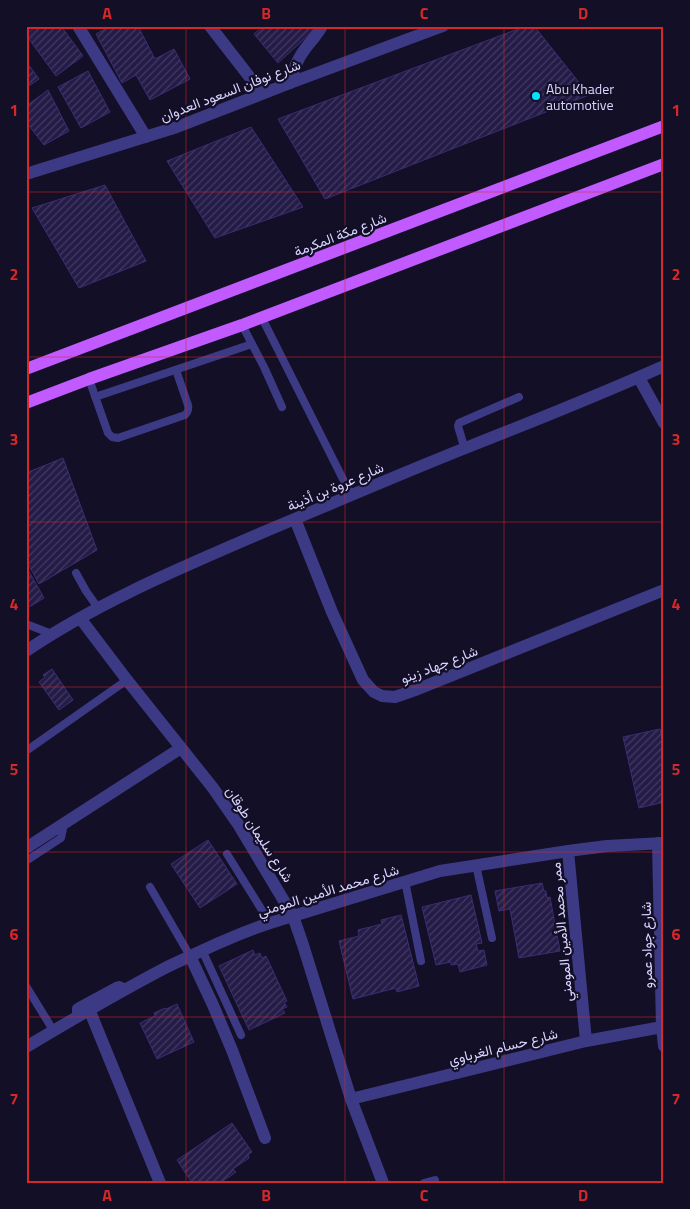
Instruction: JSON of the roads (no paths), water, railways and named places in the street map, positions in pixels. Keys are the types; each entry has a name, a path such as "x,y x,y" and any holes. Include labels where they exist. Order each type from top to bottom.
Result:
{"main road":[{"name":"شارع مكة المكرمة","path":"26,369 664,126"},
{"path":"26,403 262,318 664,164"}],"street":[{"path":"78,26 146,137"},
{"path":"210,26 262,93"},
{"path":"290,83 297,60 318,34 322,26"},
{"name":"شارع نوفان السعود العدوان","path":"26,174 146,137 214,113 262,93 443,26"},
{"name":"شارع عروة بن أذينة","path":"26,652 52,634 98,608 167,574 351,495 542,418 664,366"},
{"path":"639,378 664,423"},
{"name":"شارع جهاد زينو","path":"295,519 332,612 363,680 374,692 382,696 395,697 418,689 664,590"},
{"name":"شارع سليمان طوقان","path":"80,618 213,788 238,824 293,916 351,1100 383,1183"},
{"path":"26,848 181,748"},
{"name":"شارع محمد الأمين المومني","path":"26,1046 126,988 202,950 270,923 404,881 440,872 568,851 607,846 661,843"},
{"name":"شارع جواد عمرو","path":"661,843 662,1027 664,1046"},
{"name":"ممر محمد الأمين المومني","path":"568,851 586,1041"},
{"path":"190,956 232,1050 265,1138"},
{"path":"89,1009 160,1183"},
{"name":"شارع حسام الغرباوي","path":"351,1100 586,1041 662,1027"}],"lane":[{"path":"262,318 351,495"},
{"path":"242,325 282,407"},
{"path":"95,397 252,344"},
{"path":"89,379 108,433 112,437 118,438 188,413 189,409 176,370"},
{"path":"467,448 463,443 458,426 459,423 519,397"},
{"path":"76,573 98,608"},
{"path":"26,624 52,634"},
{"path":"26,751 127,680"},
{"path":"26,860 61,838 64,824"},
{"path":"227,854 270,923"},
{"path":"476,865 492,938"},
{"path":"404,881 421,961"},
{"path":"150,886 190,956"},
{"path":"202,950 241,1035"},
{"path":"76,1016 76,1008 79,1006 116,986 119,985 126,988"},
{"path":"26,986 53,1030"},
{"path":"424,1183 435,1180"}],"place":[{"name":"Abu Khader automotive","path":"536,96"}]}
